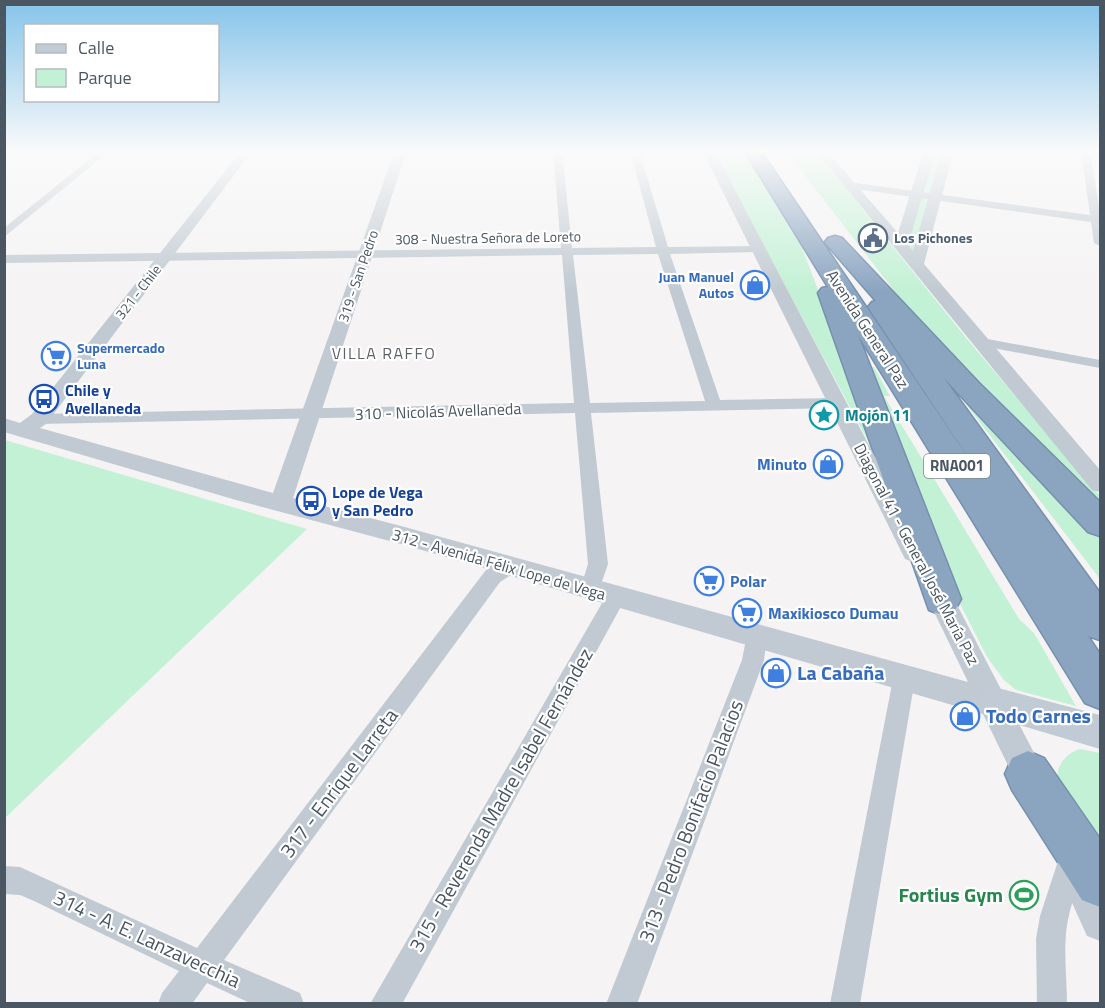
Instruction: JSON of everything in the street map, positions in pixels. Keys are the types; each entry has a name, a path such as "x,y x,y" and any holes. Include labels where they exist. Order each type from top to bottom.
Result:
{"highway":[{"name":"Avenida General Paz","path":"792,197 821,231 1101,623"},
{"name":"Avenida General Paz","path":"800,197 1101,689"},
{"path":"821,231 969,389 1101,523"},
{"path":"821,231 903,496 942,599"},
{"path":"1028,774 1086,872"}],"main road":[{"path":"994,703 1095,731"}],"street":[{"path":"4,234 49,197"},
{"name":"321 - Chile","path":"22,425 165,257 212,197"},
{"name":"319 - San Pedro","path":"280,504 385,197"},
{"name":"315 - Reverenda Madre Isabel Fernández","path":"385,1004 603,593 598,564 561,197"},
{"path":"648,197 714,405"},
{"name":"Diagonal 41 - General José María Paz","path":"731,197 914,555 942,599 1028,774"},
{"path":"859,197 1101,484"},
{"path":"900,248 916,197"},
{"path":"936,197 1099,219"},
{"path":"916,267 936,197"},
{"path":"1095,197 1101,243"},
{"name":"308 - Nuestra Señora de Loreto","path":"4,259 757,249"},
{"path":"982,342 1101,364"},
{"name":"310 - Nicolás Avellaneda","path":"22,425 583,407 838,403"},
{"name":"312 - Avenida Félix Lope de Vega","path":"22,425 280,504 401,535 507,567 994,703"},
{"name":"317 - Enrique Larreta","path":"173,1004 493,576 507,567"},
{"name":"313 - Pedro Bonifacio Palacios","path":"621,1004 753,660 756,636"},
{"path":"845,1004 904,679"},
{"path":"1086,872 1101,923"},
{"path":"1052,1004 1051,939 1054,916 1086,872"},
{"name":"314 - A. E. Lanzavecchia","path":"4,880 20,881 44,891 202,966 289,1004"}],"green space":[{"path":"738,197 771,197 802,248 876,441 868,441"},
{"path":"821,197 853,197 967,339 1100,496 1100,517 920,324"},
{"path":"916,197 935,197 916,267 900,248"},
{"path":"867,367 874,367 890,396 884,396 1019,619 1034,633 1076,706 1016,690 1004,680 987,657 936,556"},
{"path":"955,390 964,390 1100,534 1100,579"},
{"path":"4,440 307,529 5,818"},
{"path":"1080,749 1100,753 1100,859 1070,809 1058,781 1058,770 1063,760"}],"place":[{"name":"Los Pichones","path":"873,238"},
{"name":"Juan Manuel Autos","path":"755,285"},
{"name":"Supermercado Luna","path":"56,356"},
{"name":"Chile y Avellaneda","path":"44,399"},
{"name":"Mojón 11","path":"824,415"},
{"name":"Minuto","path":"828,464"},
{"name":"Lope de Vega y San Pedro","path":"311,501"},
{"name":"Polar","path":"709,581"},
{"name":"Maxikiosco Dumau","path":"747,613"},
{"name":"La Cabaña","path":"776,673"},
{"name":"Todo Carnes","path":"965,716"},
{"name":"Fortius Gym","path":"1024,895"}],"district":[{"name":"VILLA RAFFO","path":"384,353"}]}
